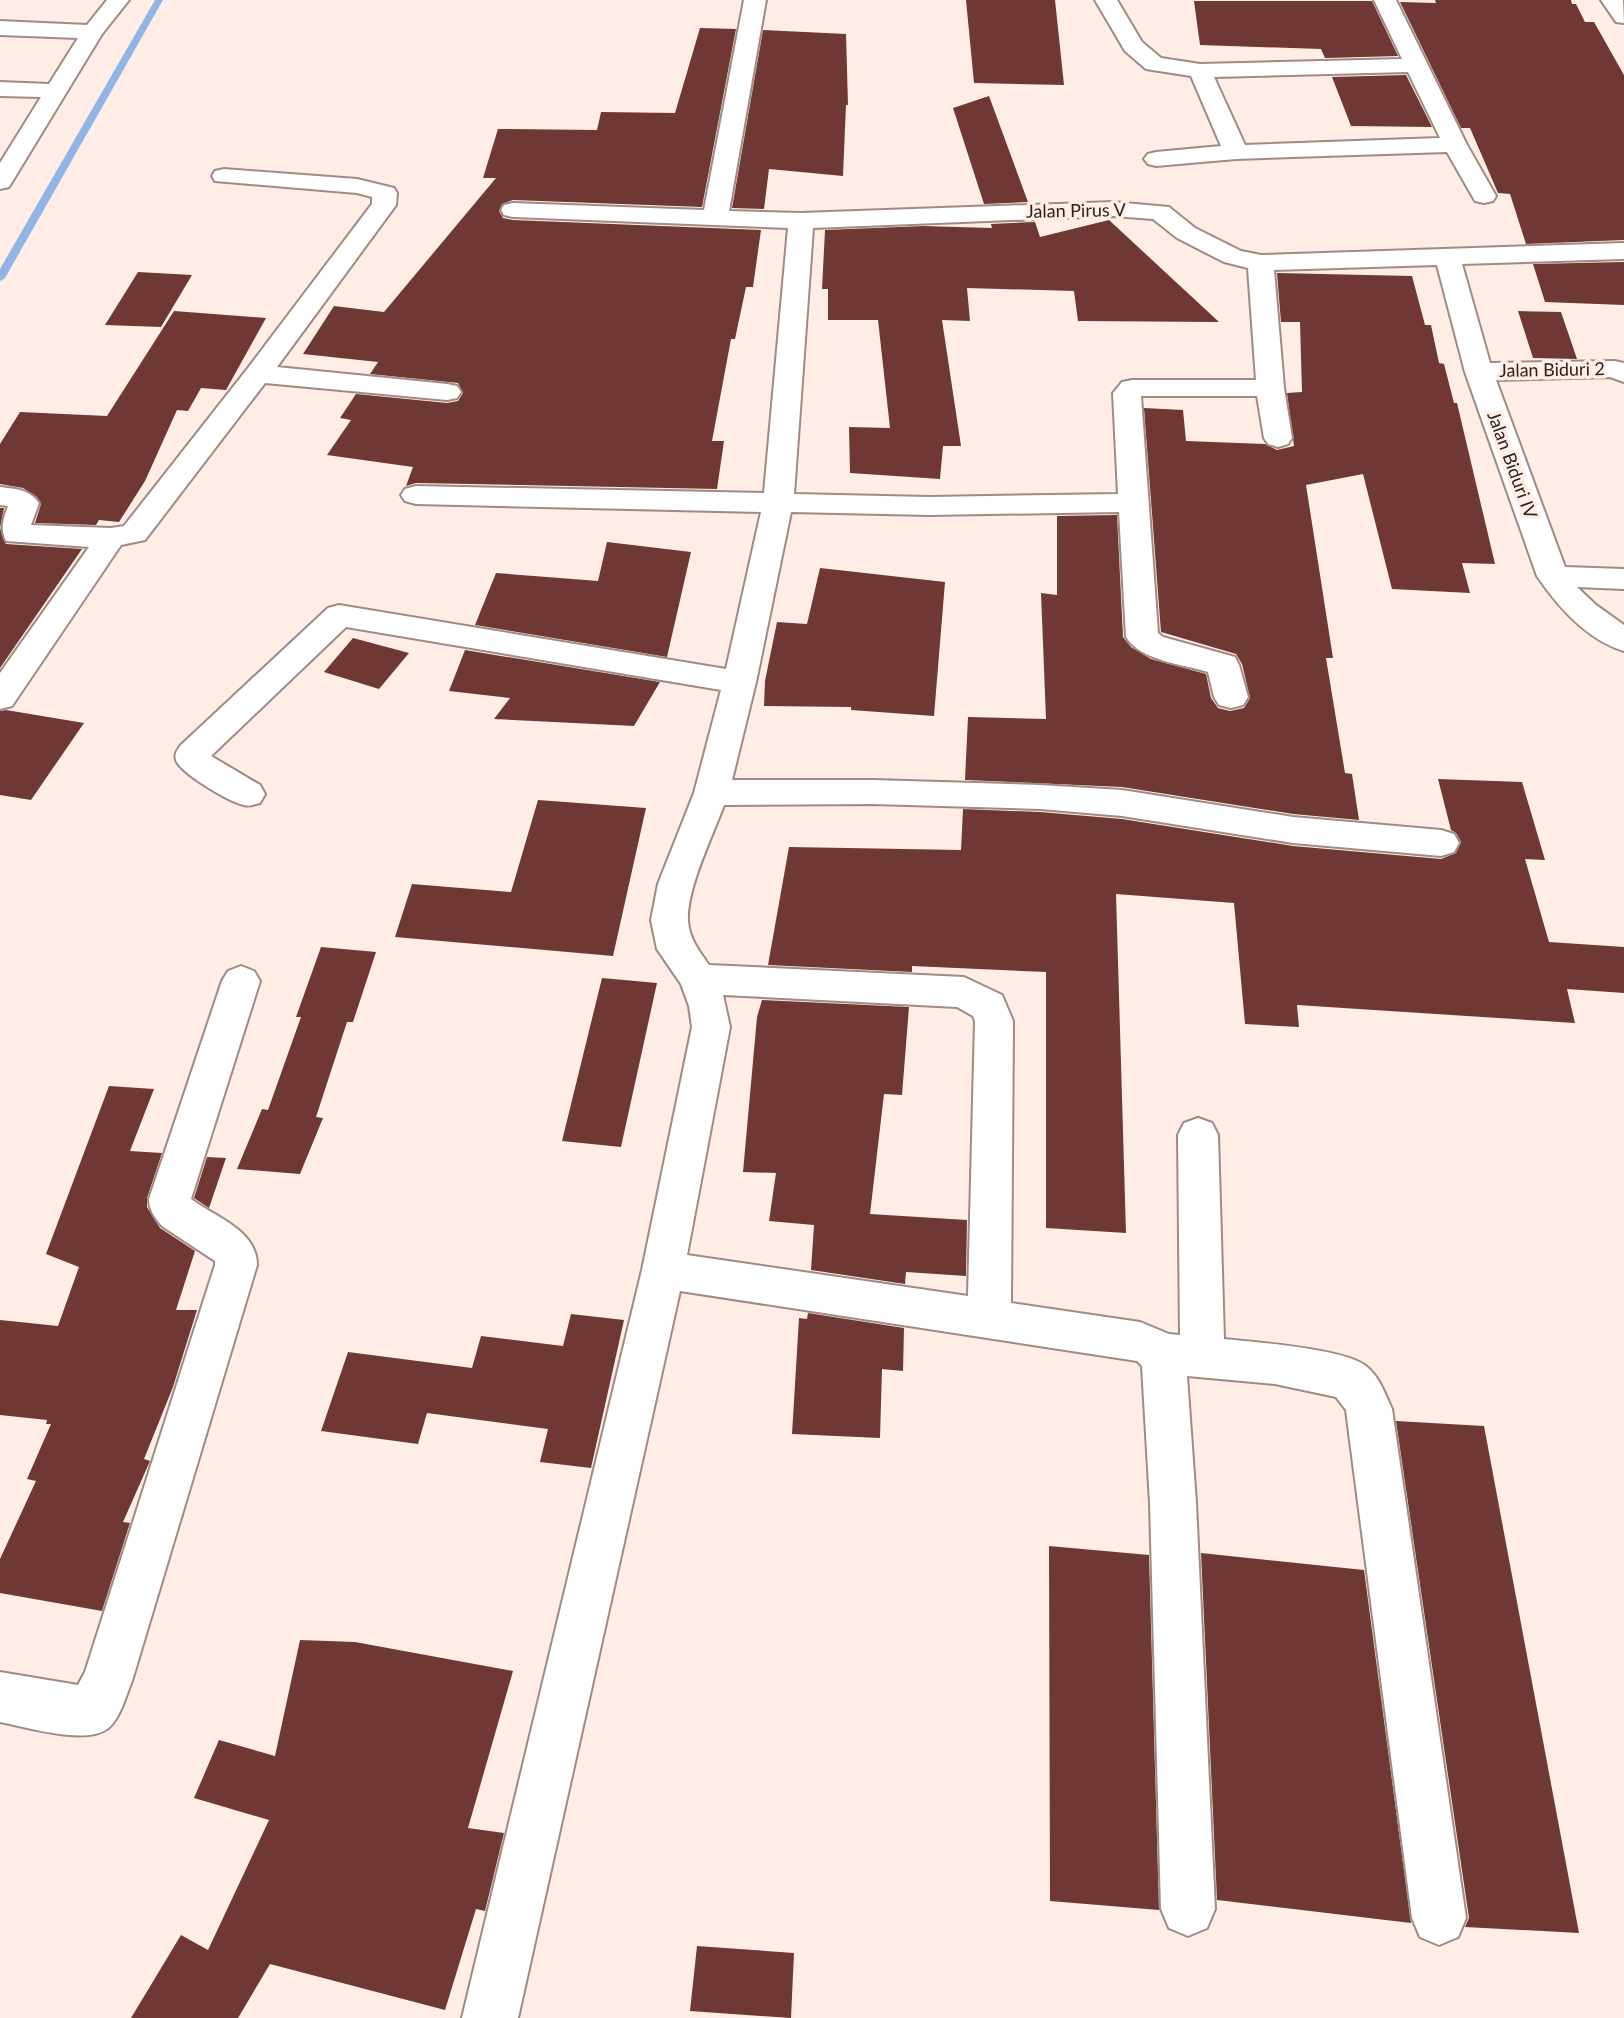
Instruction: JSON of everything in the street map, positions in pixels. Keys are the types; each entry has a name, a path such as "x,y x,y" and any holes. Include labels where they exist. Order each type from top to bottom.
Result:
{"street":[{"path":"4,169 93,32 118,0"},
{"path":"715,218 755,0"},
{"path":"1106,0 1133,46 1154,64 1200,71 1416,65"},
{"path":"1385,0 1455,145 1484,196"},
{"path":"1612,0 1624,18"},
{"path":"0,28 93,32"},
{"path":"1200,71 1236,152"},
{"path":"0,89 57,91"},
{"path":"1156,159 1236,152 1455,145"},
{"path":"0,496 18,498 24,503 14,533 111,538 134,533 142,527 384,205 386,198 385,193 376,189 357,186 224,176"},
{"name":"Jalan Pirus V","path":"513,210 801,221 1113,209 1150,210 1160,212 1186,233 1233,257 1261,263 1448,259 1624,251"},
{"path":"490,2018 663,1270 710,1027 708,1006 698,979 676,949 670,920 676,884 711,793 740,682 778,504 801,221"},
{"name":"Jalan Biduri IV","path":"1448,259 1479,372 1553,576 1564,595 1586,616 1624,640"},
{"path":"1261,263 1270,388 1278,438"},
{"name":"Jalan Biduri 2","path":"1479,372 1615,369 1624,374"},
{"path":"258,374 447,392"},
{"path":"1231,698 1223,665 1152,645 1142,636 1127,391 1270,388"},
{"path":"416,495 929,506 1135,503"},
{"path":"0,698 111,538"},
{"path":"1553,576 1624,579"},
{"path":"248,794 199,764 193,759 193,754 339,615 740,682"},
{"path":"711,793 873,792 1040,797 1134,805 1293,830 1441,843"},
{"path":"698,979 964,992 988,1006 994,1021 989,1317"},
{"path":"0,1696 88,1712 95,1705 107,1681 236,1265 236,1254 177,1213 170,1206 170,1199 241,981"},
{"path":"1181,1354 1198,1135"},
{"path":"663,1270 989,1317 1140,1342 1181,1354 1275,1364 1349,1379 1361,1392 1369,1409 1439,1918"},
{"path":"1181,1354 1164,1365 1173,1503 1188,1909"}],"building":[{"path":"966,0 1055,0 1064,85 974,83"},
{"path":"1435,0 1571,0 1585,22 1594,22 1624,75 1624,240 1526,244 1510,194 1498,193 1470,128 1461,128 1400,2 1436,3"},
{"path":"1194,1 1372,1 1398,56 1325,58 1321,49 1200,45"},
{"path":"700,28 736,29 702,207 513,200 502,204 499,211 503,218 513,220 761,230 753,287 746,287 735,339 731,339 712,441 724,441 717,489 416,483 406,486 413,467 327,455 351,420 340,418 356,394 447,403 458,401 463,393 458,383 370,374 378,362 303,354 334,306 384,312 496,178 483,178 498,129 597,130 601,112 675,113"},
{"path":"763,30 846,34 848,105 843,176 769,169 764,209 732,208"},
{"path":"1406,75 1432,127 1351,126 1332,77"},
{"path":"989,96 1028,202 984,204 953,108"},
{"path":"1109,220 1219,322 1078,321 1074,291 967,288 970,321 942,320 961,446 943,446 940,479 850,473 849,427 890,428 878,320 828,320 828,289 822,289 825,230 924,226 992,228 991,224 1035,222 1040,237"},
{"path":"1624,262 1624,305 1545,302 1533,264"},
{"path":"138,272 192,275 161,327 105,325"},
{"path":"1277,273 1412,276 1425,325 1431,325 1439,363 1444,364 1454,403 1457,403 1495,564 1462,563 1470,593 1392,589 1363,474 1306,485 1333,658 1326,658 1345,773 1352,774 1359,820 1293,814 1122,787 965,780 968,717 1046,719 1041,593 1057,595 1057,516 1117,515 1123,637 1131,647 1151,659 1206,674 1211,698 1218,708 1230,711 1244,708 1250,698 1242,664 1236,654 1161,632 1144,408 1183,410 1186,441 1265,444 1277,450 1294,446 1287,393 1302,392 1300,322 1281,322"},
{"path":"174,311 266,318 226,390 201,388 188,411 177,410 145,481 119,522 99,520 96,525 35,523 41,504 37,497 23,488 0,484 0,444 20,412 107,416"},
{"path":"1518,311 1561,312 1577,359 1533,358"},
{"path":"0,508 4,508 0,528"},
{"path":"0,528 6,544 82,549 0,668"},
{"path":"607,542 691,552 667,657 475,625 496,573 598,581"},
{"path":"820,568 945,582 934,716 851,710 851,707 764,706 765,681 777,622 807,624"},
{"path":"353,638 409,653 379,689 324,672"},
{"path":"465,650 660,682 634,726 494,719 510,698 449,691"},
{"path":"0,711 84,723 31,800 0,795"},
{"path":"1438,779 1522,782 1545,860 1525,859 1549,942 1624,947 1624,993 1567,989 1575,1023 1297,1005 1299,1027 1245,1024 1234,903 1116,894 1126,1233 1046,1228 1046,972 912,966 912,972 768,965 789,847 961,850 963,809 1122,819 1293,846 1441,859 1456,853 1461,842 1451,830"},
{"path":"538,800 646,808 613,956 395,937 412,884 511,892"},
{"path":"321,947 376,952 353,1022 347,1022 316,1117 323,1118 300,1174 237,1169 262,1109 268,1110 301,1017 296,1017"},
{"path":"602,978 657,983 621,1147 562,1141"},
{"path":"762,1000 909,1007 902,1095 884,1094 870,1214 967,1220 966,1276 906,1272 905,1284 811,1270 814,1225 769,1221 776,1173 743,1172 757,1017"},
{"path":"109,1086 154,1089 130,1151 162,1153 147,1198 147,1207 160,1228 195,1251 176,1310 197,1310 173,1387 144,1459 150,1461 123,1522 130,1523 102,1611 0,1593 0,1559 36,1481 27,1479 51,1424 46,1424 47,1420 0,1415 0,1320 58,1326 79,1267 46,1254"},
{"path":"207,1157 226,1158 209,1208 194,1198"},
{"path":"808,1313 904,1328 903,1371 882,1369 880,1438 792,1434 799,1318 807,1319"},
{"path":"571,1314 624,1320 591,1468 540,1462 548,1429 427,1413 418,1444 321,1431 348,1352 472,1368 481,1336 563,1346"},
{"path":"1396,1421 1484,1426 1579,1933 1465,1927 1469,1918"},
{"path":"1049,1546 1149,1555 1159,1910 1050,1901"},
{"path":"1201,1553 1364,1570 1411,1923 1217,1900"},
{"path":"300,1640 355,1642 513,1671 468,1828 504,1833 485,1911 476,1909 445,2010 270,1964 238,2018 131,2018 181,1935 208,1950 269,1820 194,1798 219,1740 275,1756"},
{"path":"697,1946 794,1953 791,2018 690,2011"}],"waterway":[{"path":"0,278 159,0"}]}
